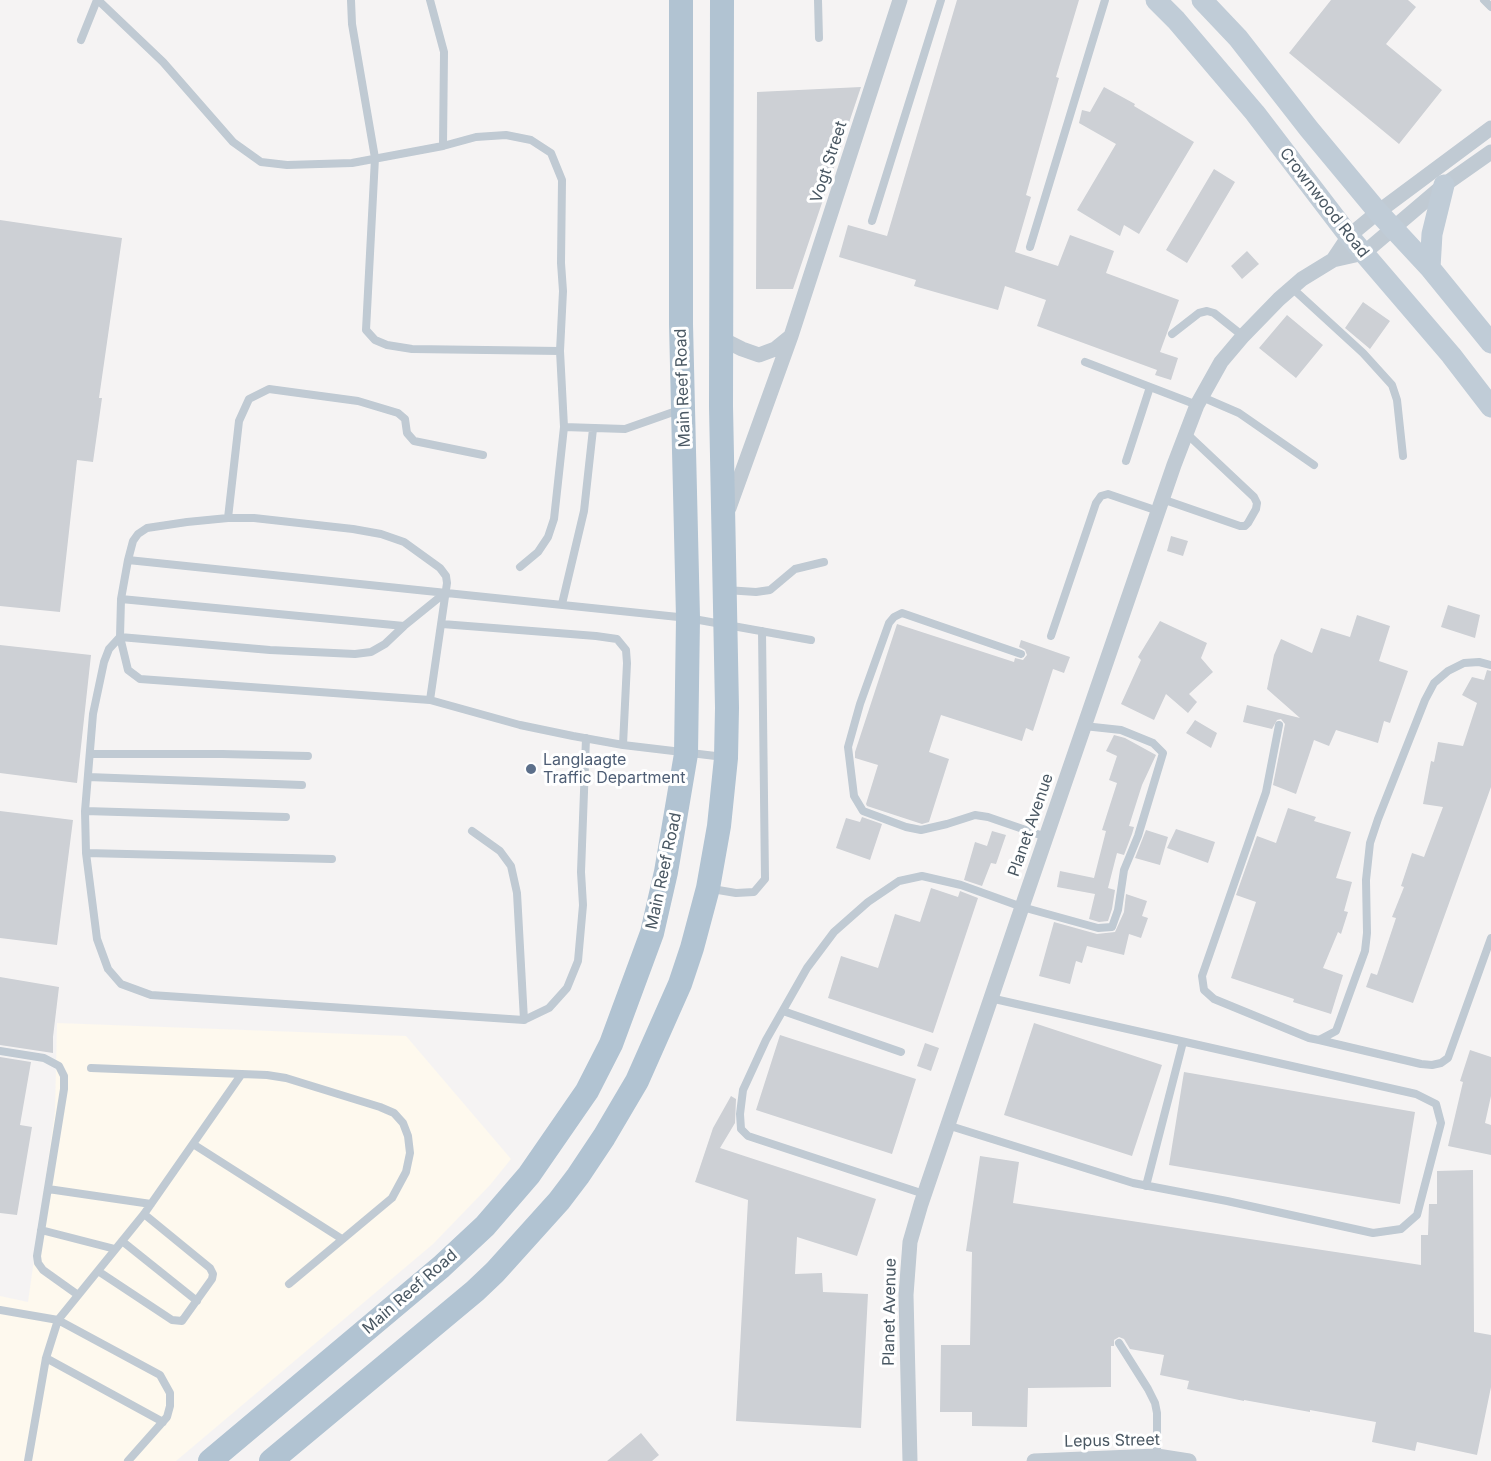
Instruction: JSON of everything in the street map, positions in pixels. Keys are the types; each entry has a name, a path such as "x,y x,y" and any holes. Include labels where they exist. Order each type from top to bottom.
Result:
{"main road":[{"name":"Main Reef Road","path":"210,1461 401,1302 485,1226 529,1175 587,1091 611,1044 649,943 666,872 686,753 688,618 681,324 681,0"},
{"path":"271,1461 482,1285 532,1232 578,1176 637,1081 680,984 708,888 719,826 726,758 726,624 721,406 722,0"},
{"name":"Crownwood Road","path":"1156,0 1176,20 1255,113 1349,236 1451,355 1491,407"},
{"name":"Crownwood Road","path":"1208,2 1378,212 1430,268 1491,343"},
{"path":"1430,268 1432,234 1444,185"},
{"path":"684,408 721,406"}],"street":[{"name":"Vogt Street","path":"723,522 791,336 900,0"},
{"name":"Planet Avenue","path":"1333,260 1349,236 1491,128"},
{"path":"1364,254 1444,185 1491,152"},
{"name":"Planet Avenue","path":"910,1461 907,1265 910,1242 990,998 1186,433 1199,401 1221,362 1243,336 1302,279 1333,260 1364,254"},
{"path":"722,339 759,355 775,349 791,336"},
{"name":"Lepus Street","path":"1035,1461 1157,1456 1190,1461"}],"lane":[{"path":"81,40 98,0 163,62 233,142 261,162 287,165 352,163 443,146 476,137 506,135 531,140 551,153 562,180 563,291 560,351 564,427 554,519 548,537 538,552 520,567"},
{"path":"351,0 352,24 375,158 366,330 375,340 387,345 412,349 560,351"},
{"path":"430,0 444,52 443,146"},
{"path":"818,0 819,38"},
{"path":"872,221 941,0"},
{"path":"1030,247 1105,0"},
{"path":"1484,0 1491,7"},
{"path":"1292,288 1363,353 1392,385 1397,400 1403,456"},
{"path":"1172,334 1199,313 1207,311 1214,313 1243,336"},
{"path":"1085,362 1150,387 1245,416 1314,465"},
{"path":"1126,461 1150,387"},
{"path":"228,518 239,421 249,399 269,389 358,401 398,413 405,419 407,433 414,441 483,455"},
{"path":"564,427 625,429 684,408"},
{"path":"562,604 584,511 593,429"},
{"path":"1051,636 1096,503 1101,496 1108,494 1160,505 1239,526 1245,526 1248,523 1256,509 1257,503 1254,497 1186,433"},
{"path":"430,700 442,624 446,576 441,568 404,542 381,534 352,529 254,518 228,518 147,528 133,541 122,599 120,637 128,670 140,679 430,700 520,725 586,738 726,758"},
{"path":"128,560 688,618 811,640"},
{"path":"725,589 756,592 770,590 795,569 824,562"},
{"path":"120,637 270,650 355,654 378,648 446,592"},
{"path":"122,599 404,626"},
{"path":"1021,654 902,613 894,617 889,623 848,747 854,796 863,810 906,827 921,830 975,815 988,817 1046,837"},
{"path":"442,624 617,639 626,650 623,745"},
{"path":"708,888 736,893 754,892 765,879 762,631"},
{"path":"120,637 110,649 104,662 93,714 85,811 86,853 101,955 108,969 121,984 151,995 524,1020 549,1008 567,988 578,961 583,904 581,872 586,738"},
{"path":"1319,1040 1335,1031 1365,951 1366,880 1370,843 1425,700 1434,683 1448,671 1464,663 1479,662 1491,665"},
{"path":"1279,725 1266,792 1202,976 1204,990 1214,999 1309,1038 1432,1065 1448,1058 1491,938"},
{"path":"924,1194 747,1136 741,1129 743,1090 766,1040 807,968 834,932 868,902 899,880 922,876 961,885 1022,907 1098,928 1112,927 1118,910 1124,870 1138,836 1163,753 1153,743 1121,730 1084,726"},
{"path":"90,754 308,756"},
{"path":"88,777 302,785"},
{"path":"85,811 286,817"},
{"path":"472,831 500,851 511,866 517,893 524,1020"},
{"path":"86,853 332,859"},
{"path":"947,1125 1146,1186 1373,1233 1401,1228 1417,1215 1441,1123 1436,1104 1416,1094 990,998"},
{"path":"783,1011 901,1052"},
{"path":"1146,1186 1183,1042"},
{"path":"0,1051 44,1058 59,1066 64,1076 38,1263 43,1270 78,1294"},
{"path":"91,1068 267,1075 286,1078 380,1107 394,1113 404,1123 410,1153 406,1172 392,1198 289,1284"},
{"path":"29,1461 46,1358 58,1320 144,1214 241,1075"},
{"path":"193,1144 342,1239"},
{"path":"48,1190 151,1204"},
{"path":"98,1270 177,1322 182,1321 212,1279 213,1274 210,1268 144,1214"},
{"path":"42,1230 115,1249"},
{"path":"122,1241 197,1301"},
{"path":"0,1310 58,1320 160,1375 170,1393 171,1406 163,1422 128,1461"},
{"path":"1119,1343 1155,1403 1157,1456"},
{"path":"46,1358 163,1422"}],"shaded area":[{"path":"57,1023 406,1036 511,1159 490,1185 433,1244 176,1461 0,1461 0,1296 28,1302 55,1112"}],"building":[{"path":"957,0 1079,0 1056,77 1059,78 1026,195 1031,197 1015,252 1058,266 1070,235 1114,251 1106,273 1179,300 1160,352 1178,358 1171,380 1155,375 1157,370 1037,326 1046,300 1005,286 998,310 914,286 916,280 839,257 848,225 887,236"},
{"path":"1331,0 1408,0 1416,7 1386,44 1442,90 1399,144 1289,53"},
{"path":"861,87 793,289 756,289 757,92"},
{"path":"1104,87 1194,142 1139,234 1124,225 1120,236 1077,210 1116,144 1079,123 1082,110 1090,112"},
{"path":"1214,169 1235,182 1187,263 1166,250"},
{"path":"0,220 122,238 99,398 102,398 93,462 77,460 60,612 0,606"},
{"path":"1247,251 1259,264 1242,279 1231,266"},
{"path":"1363,302 1390,321 1370,349 1345,328"},
{"path":"1287,315 1323,345 1296,378 1259,348"},
{"path":"1171,536 1188,541 1183,556 1167,551"},
{"path":"1448,605 1480,615 1475,638 1441,627"},
{"path":"1357,615 1390,626 1379,661 1408,671 1390,723 1384,721 1378,743 1336,730 1329,746 1314,740 1296,794 1273,785 1285,724 1281,719 1277,720 1272,729 1243,722 1247,705 1300,718 1267,689 1274,655 1281,639 1312,653 1321,628 1350,637"},
{"path":"1160,621 1207,643 1201,658 1213,672 1189,694 1197,702 1188,713 1166,694 1154,720 1121,704 1141,660 1138,657"},
{"path":"897,624 1014,662 1015,658 1023,660 1027,655 1025,650 1019,647 1021,640 1070,657 1064,673 1053,669 1033,731 1026,728 1022,741 941,715 929,752 949,759 929,822 922,824 867,806 878,765 855,758"},
{"path":"0,645 91,655 77,783 0,773"},
{"path":"1487,670 1491,671 1491,787 1413,1003 1366,987 1371,973 1377,975 1396,918 1392,917 1404,887 1401,886 1412,853 1424,857 1443,807 1423,804 1431,761 1434,762 1438,742 1463,746 1477,703 1462,695 1472,677 1484,680"},
{"path":"1195,720 1217,733 1211,748 1186,733"},
{"path":"1114,735 1125,738 1156,755 1142,785 1129,826 1134,827 1124,855 1117,853 1108,888 1115,890 1108,921 1099,922 1089,919 1095,894 1057,887 1060,871 1094,878 1106,831 1102,830 1117,783 1109,780 1117,756 1106,751"},
{"path":"1288,808 1316,817 1314,821 1351,832 1336,878 1352,882 1344,911 1348,912 1341,934 1338,932 1323,968 1343,975 1331,1014 1231,978 1256,902 1236,895 1257,836 1276,843"},
{"path":"0,811 73,820 57,945 0,938"},
{"path":"862,817 882,824 870,860 836,848 846,818 860,822"},
{"path":"1176,829 1215,842 1208,863 1167,848"},
{"path":"1146,830 1168,837 1160,865 1135,858"},
{"path":"992,831 1006,835 996,864 991,863 982,886 964,880 975,842 987,846"},
{"path":"931,888 958,897 960,891 978,898 933,1033 828,998 841,956 878,968 895,914 920,922"},
{"path":"1126,894 1147,901 1142,916 1148,918 1141,938 1129,934 1124,955 1087,946 1082,963 1076,961 1070,984 1039,976 1054,922 1097,934 1115,932 1124,912"},
{"path":"0,977 59,987 53,1053 0,1045"},
{"path":"1034,1023 1162,1065 1132,1156 1004,1115"},
{"path":"780,1035 916,1079 892,1154 756,1110"},
{"path":"925,1043 939,1048 931,1071 917,1066"},
{"path":"1470,1050 1491,1057 1491,1096 1485,1123 1491,1125 1491,1155 1448,1146 1463,1082 1460,1081"},
{"path":"0,1057 31,1062 20,1125 32,1127 17,1215 0,1213"},
{"path":"1184,1072 1415,1112 1400,1204 1169,1165"},
{"path":"731,1096 736,1099 735,1123 720,1148 876,1199 857,1256 797,1237 795,1274 822,1273 823,1292 868,1294 861,1428 736,1421 748,1200 695,1182 713,1128"},
{"path":"980,1156 1019,1162 1013,1203 1421,1265 1421,1235 1428,1235 1429,1204 1437,1204 1437,1171 1473,1170 1474,1332 1491,1335 1491,1387 1477,1455 1417,1442 1415,1451 1372,1442 1376,1422 1244,1401 1187,1389 1189,1381 1160,1375 1164,1355 1130,1349 1124,1339 1119,1337 1114,1340 1114,1346 1111,1346 1111,1387 1028,1388 1027,1427 972,1426 972,1412 940,1412 941,1345 970,1345 972,1252 966,1251"},
{"path":"641,1433 659,1455 652,1461 607,1461"}],"place":[{"name":"Langlaagte Traffic Department","path":"531,769"}]}
